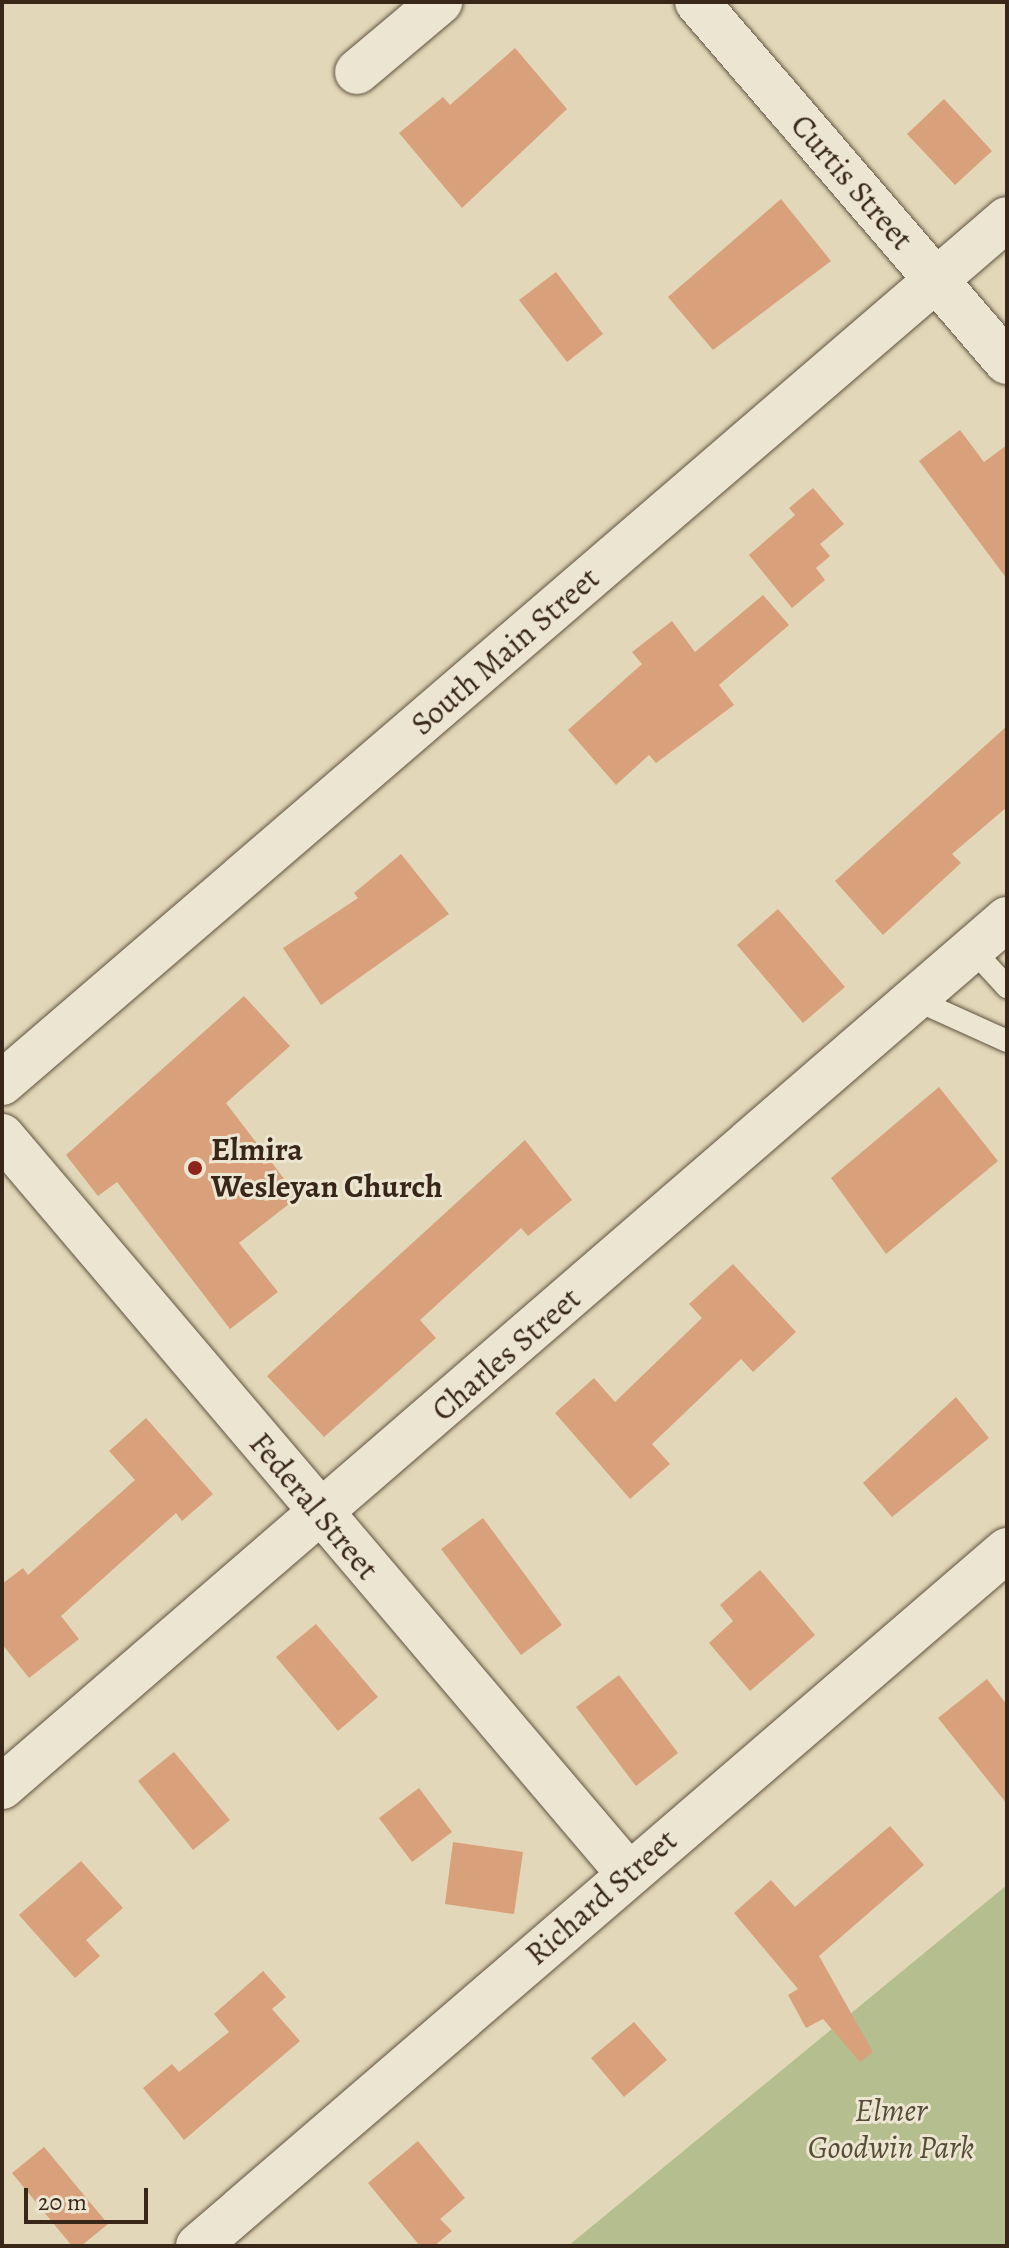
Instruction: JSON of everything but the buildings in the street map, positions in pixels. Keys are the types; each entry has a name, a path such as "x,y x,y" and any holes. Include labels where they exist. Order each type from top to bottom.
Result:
{"street":[{"path":"357,72 440,2"},
{"name":"Curtis Street","path":"697,2 1007,362"},
{"name":"South Main Street","path":"2,1083 1007,219"},
{"name":"Charles Street","path":"2,1787 321,1515 1007,919"},
{"name":"Federal Street","path":"2,1136 628,1873"},
{"name":"Richard Street","path":"198,2246 1007,1550"}],"lane":[{"path":"972,949 1007,987"},
{"path":"914,999 1007,1041"}],"green space":[{"name":"Elmer Goodwin Park","path":"1007,1885 1007,2246 568,2246"}],"place":[{"name":"Elmira Wesleyan Church","path":"195,1168"}]}
